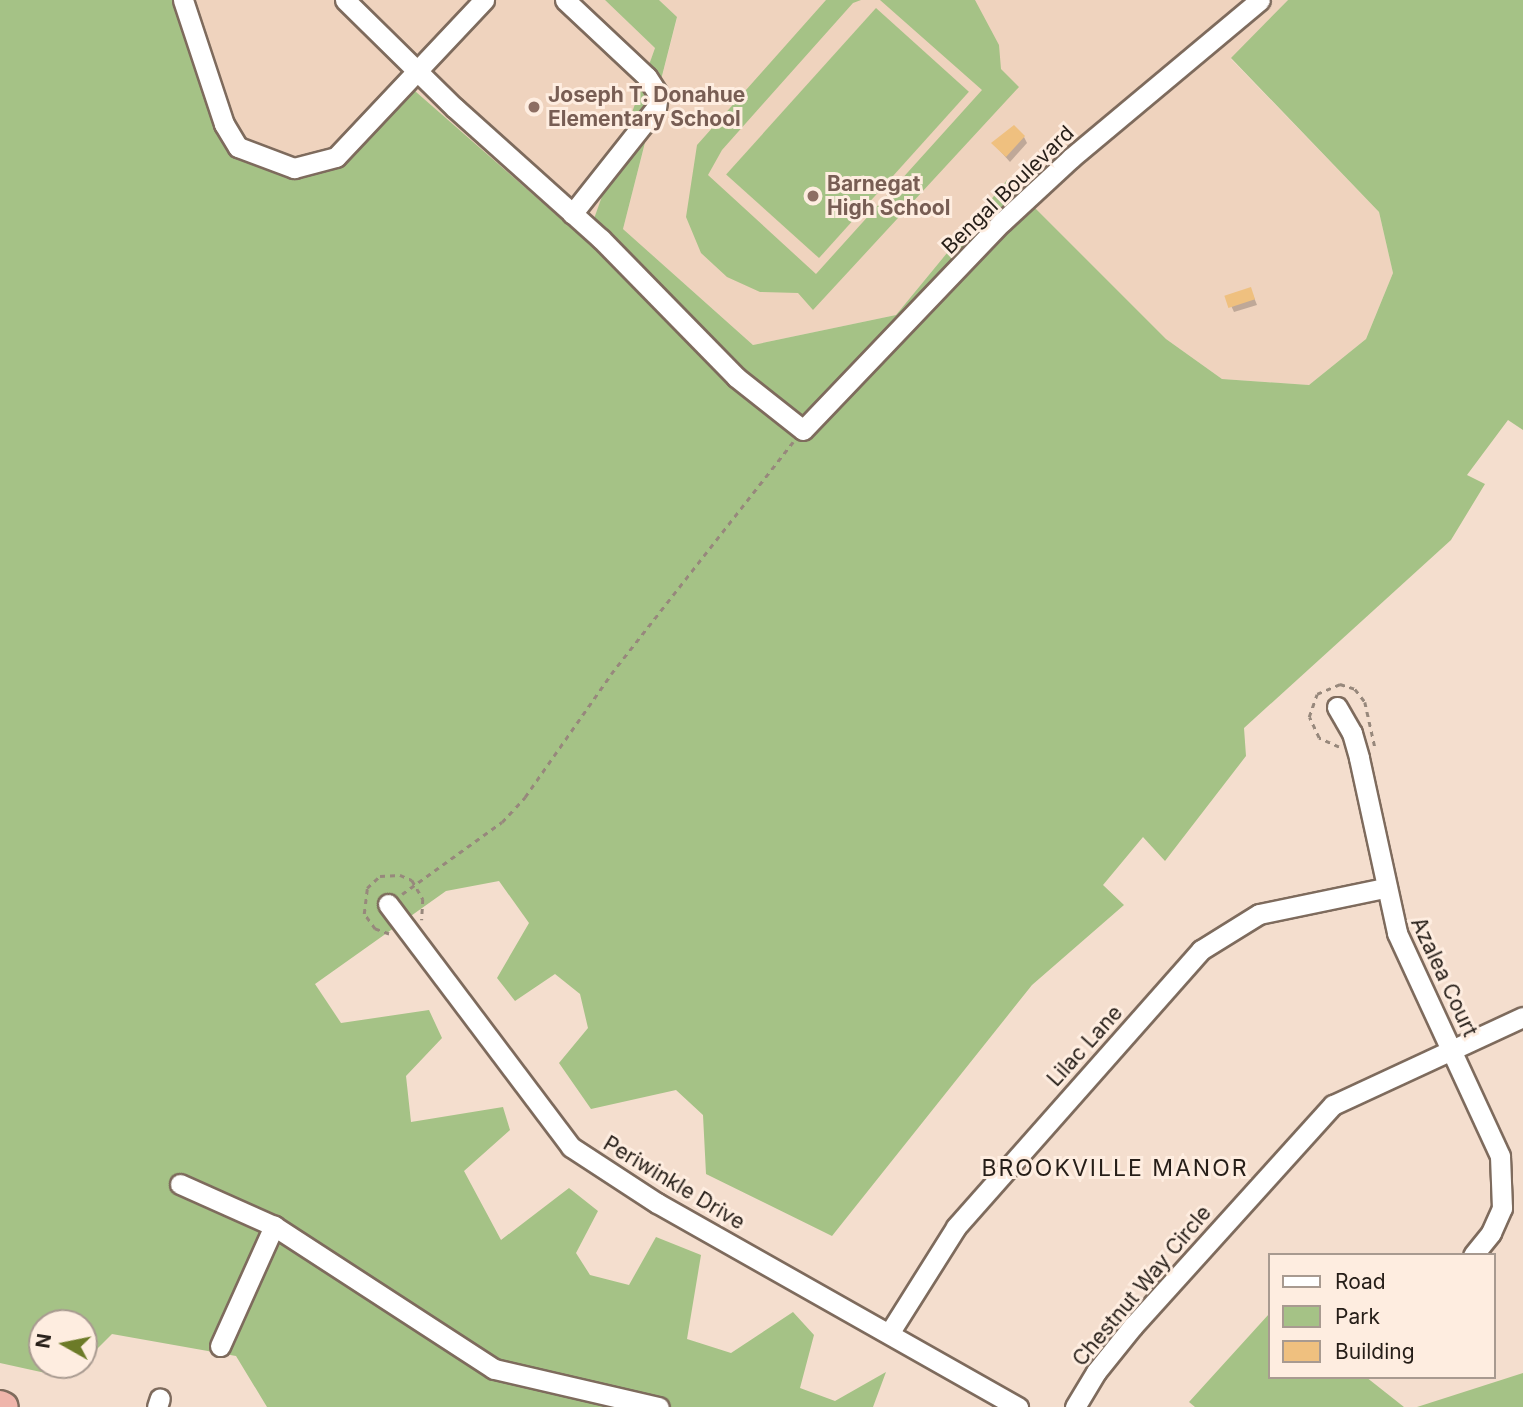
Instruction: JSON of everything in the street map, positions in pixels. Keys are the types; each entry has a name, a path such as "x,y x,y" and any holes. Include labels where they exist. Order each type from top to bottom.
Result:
{"street":[{"path":"183,0 224,124 238,147 278,165 316,165 336,157 484,0"},
{"path":"345,0 418,72 572,214 736,377 803,430"},
{"path":"565,0 647,77 658,94 656,108 572,214"},
{"name":"Bengal Boulevard","path":"803,430 1002,222 1071,158 1260,0"},
{"name":"Azalea Court","path":"1337,707 1359,758 1384,888 1397,933 1490,1130 1504,1181 1502,1208 1491,1233 1475,1253"},
{"name":"Lilac Lane","path":"890,1332 956,1227 1201,950 1259,914 1384,888"},
{"name":"Periwinkle Drive","path":"388,904 571,1147 657,1203 890,1332 1018,1407"},
{"name":"Chestnut Way Circle","path":"1075,1407 1096,1371 1133,1326 1334,1105 1523,1017"},
{"path":"180,1184 274,1226 494,1369 659,1407"},
{"path":"220,1346 274,1226"}],"path":[{"path":"388,904 502,822 525,797 611,674 803,430"},
{"path":"1345,752 1319,738 1309,717 1317,694 1332,685 1355,689 1366,702 1376,753"},
{"path":"396,935 369,922 363,901 367,888 387,874 400,875 415,885 423,899 423,924"}],"shaded area":[{"name":"Joseph T. Donahue Elementary School","path":"192,0 605,0 655,48 586,242 407,84 326,163 238,152"},
{"name":"Barnegat High School","path":"659,0 1288,0 1231,59 1379,212 1393,273 1366,339 1309,385 1222,379 1166,339 1007,180 896,315 753,345 623,229 677,18"}],"green space":[{"path":"0,0 192,0 238,152 326,163 407,84 586,241 655,48 605,0 659,0 677,17 623,229 753,345 896,315 1007,180 1166,339 1222,379 1309,385 1366,339 1393,273 1379,212 1231,58 1288,0 1523,0 1523,430 1508,420 1467,475 1485,484 1451,540 1244,728 1246,756 1165,861 1143,837 1103,885 1124,905 1032,985 832,1236 706,1174 703,1115 676,1090 591,1109 559,1063 588,1028 580,994 555,974 515,1001 497,978 529,923 499,881 446,891 315,984 341,1023 429,1010 442,1038 406,1076 411,1122 503,1107 510,1130 464,1171 501,1240 569,1188 598,1211 576,1253 590,1275 629,1285 656,1237 701,1255 687,1339 731,1353 793,1312 814,1335 800,1388 835,1401 886,1372 873,1407 267,1407 236,1356 112,1334 98,1348 98,1309 28,1309 28,1369 0,1363"},
{"path":"826,0 861,0 853,3 722,150 708,175 816,274 982,90 880,0 975,0 999,45 1001,69 1019,87 813,310 798,293 760,292 727,277 701,253 686,217 697,145"},
{"path":"876,8 969,92 819,258 726,174"},
{"path":"1268,1315 1268,1379 1369,1379 1404,1407 1195,1407 1189,1402"},
{"path":"1523,1373 1523,1407 1417,1407"}],"building":[{"path":"1014,125 1025,136 1006,157 991,143"},
{"path":"1251,287 1255,299 1228,308 1224,296"}],"place":[{"name":"Joseph T. Donahue Elementary School","path":"534,107"},
{"name":"Barnegat High School","path":"813,196"}],"district":[{"name":"BROOKVILLE MANOR","path":"1115,1168"}]}
